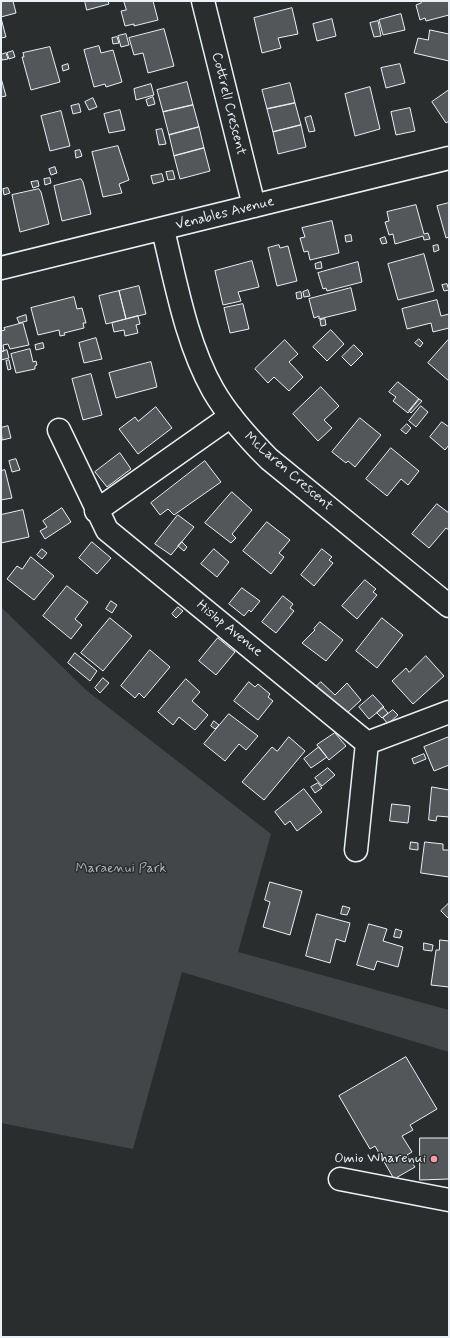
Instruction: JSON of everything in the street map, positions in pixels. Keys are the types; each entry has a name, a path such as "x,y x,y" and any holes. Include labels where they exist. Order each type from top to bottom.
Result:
{"street":[{"name":"Cottrell Crescent","path":"203,1 254,206"},
{"name":"Venables Avenue","path":"1,268 163,230 449,158"},
{"name":"McLaren Crescent","path":"163,230 191,339 213,391 243,434 269,459 449,606"},
{"path":"96,511 231,416"},
{"name":"Hislop Avenue","path":"59,430 96,511 107,530 367,743"},
{"path":"356,850 367,743 449,712"},
{"path":"340,1179 449,1200"}],"green space":[{"name":"Maraenui Park","path":"1,607 86,690 271,834 238,952 449,1010 449,1052 182,972 133,1149 1,1123"}],"building":[{"path":"1,1 13,1 16,13 1,17"},
{"path":"85,1 108,1 109,4 87,10"},
{"path":"124,1 153,1 158,20 134,26 134,24 125,26 121,11 126,10"},
{"path":"421,1 449,1 449,15 426,21 425,18 420,20 416,5 421,3"},
{"path":"292,8 298,34 278,38 281,48 262,53 254,18"},
{"path":"401,14 405,30 383,35 379,20"},
{"path":"1,18 6,37 1,38"},
{"path":"332,19 336,36 317,41 313,24"},
{"path":"378,21 381,36 374,37 370,23"},
{"path":"164,29 174,66 148,73 143,53 134,55 129,38"},
{"path":"430,30 449,34 449,61 414,53 418,38 428,40"},
{"path":"126,34 129,45 121,47 118,36"},
{"path":"117,37 119,43 113,44 112,38"},
{"path":"99,46 101,53 113,50 122,82 106,87 105,84 94,87 84,50"},
{"path":"50,47 60,82 31,90 22,57 24,57 23,53"},
{"path":"13,51 15,57 9,59 7,53"},
{"path":"6,53 8,59 2,60 1,55"},
{"path":"68,64 69,69 63,71 62,66"},
{"path":"400,64 405,83 386,88 381,68"},
{"path":"1,78 6,96 1,97"},
{"path":"187,82 193,105 163,112 157,90"},
{"path":"290,83 295,103 267,109 262,90"},
{"path":"151,84 154,95 136,100 134,89"},
{"path":"370,87 380,129 355,136 345,94"},
{"path":"449,90 449,121 446,123 432,102"},
{"path":"153,97 155,104 148,106 146,100"},
{"path":"93,98 97,107 89,110 85,102"},
{"path":"295,103 301,125 273,132 267,109"},
{"path":"79,104 81,112 73,114 71,106"},
{"path":"193,105 199,127 169,135 163,112"},
{"path":"410,108 415,131 396,135 391,112"},
{"path":"120,110 125,130 109,133 104,114"},
{"path":"61,111 70,146 50,151 41,116"},
{"path":"311,116 315,131 309,132 305,118"},
{"path":"301,125 306,147 278,154 273,132"},
{"path":"199,127 204,148 174,156 169,135"},
{"path":"162,129 166,144 159,145 156,130"},
{"path":"118,146 129,180 119,184 122,193 103,197 92,152"},
{"path":"204,148 210,171 180,179 174,156"},
{"path":"80,150 82,156 76,158 75,151"},
{"path":"55,167 57,173 51,175 49,169"},
{"path":"173,171 175,179 168,180 166,172"},
{"path":"162,174 164,181 153,184 151,176"},
{"path":"50,178 51,183 45,185 44,179"},
{"path":"81,179 91,214 62,221 54,186"},
{"path":"38,181 39,186 33,188 31,182"},
{"path":"8,188 10,193 4,195 3,189"},
{"path":"39,189 49,224 20,232 12,195"},
{"path":"449,203 449,237 446,238 437,206"},
{"path":"416,205 424,234 428,233 430,239 424,240 423,236 395,244 393,234 389,235 385,222 389,221 387,212"},
{"path":"332,221 339,253 310,260 308,251 304,252 300,238 305,237 302,228"},
{"path":"351,235 352,241 346,242 345,236"},
{"path":"385,237 387,243 382,244 380,239"},
{"path":"279,245 280,248 288,246 297,281 277,286 268,248"},
{"path":"438,245 439,250 434,252 433,246"},
{"path":"424,254 434,291 398,300 388,264"},
{"path":"252,261 259,287 238,292 241,301 223,305 215,271"},
{"path":"321,262 322,268 316,269 315,264"},
{"path":"358,262 362,282 327,291 326,288 323,289 318,273"},
{"path":"447,284 449,290 444,291 442,285"},
{"path":"139,286 146,314 126,319 119,291"},
{"path":"351,288 356,310 319,319 319,316 314,318 309,299"},
{"path":"308,290 310,296 304,297 303,292"},
{"path":"119,291 126,319 106,324 99,296"},
{"path":"301,292 302,298 297,299 296,293"},
{"path":"74,297 77,309 82,308 86,323 83,323 84,328 64,333 65,335 60,336 59,330 38,335 31,308"},
{"path":"437,300 441,316 449,314 449,328 433,332 431,323 407,329 402,309"},
{"path":"243,304 249,329 230,333 224,308"},
{"path":"26,315 27,321 19,323 17,318"},
{"path":"138,316 140,324 136,325 138,333 125,336 124,330 114,332 112,323"},
{"path":"325,319 326,325 321,326 320,320"},
{"path":"23,323 29,345 10,349 8,344 3,345 4,351 1,352 1,331 5,330 4,328"},
{"path":"331,330 344,344 327,361 313,347"},
{"path":"96,338 102,359 84,363 79,343"},
{"path":"419,339 423,343 420,347 415,343"},
{"path":"449,339 449,381 428,363"},
{"path":"285,340 298,354 289,362 303,377 289,391 274,377 268,383 255,369"},
{"path":"43,343 44,348 36,350 35,345"},
{"path":"354,345 363,354 351,366 342,357"},
{"path":"30,349 33,362 36,361 37,365 35,366 35,369 16,373 11,354"},
{"path":"7,350 9,358 1,360 1,352"},
{"path":"9,360 11,369 8,370 6,361"},
{"path":"151,362 157,387 116,398 109,373"},
{"path":"91,374 102,415 83,420 72,379"},
{"path":"398,382 419,399 408,413 393,401 396,397 389,392"},
{"path":"321,387 339,406 324,420 332,428 318,441 293,414"},
{"path":"419,399 422,401 411,413 409,411"},
{"path":"421,406 428,412 416,427 409,421"},
{"path":"156,407 172,428 138,454 119,429 135,417 138,421"},
{"path":"360,418 381,435 355,467 348,461 346,463 332,452"},
{"path":"442,422 449,427 449,445 445,450 430,437"},
{"path":"407,424 411,428 406,434 401,430"},
{"path":"8,426 11,438 2,440 1,428"},
{"path":"391,448 419,471 408,485 401,479 387,496 366,479"},
{"path":"120,453 131,469 107,487 95,472"},
{"path":"16,459 20,470 12,472 9,461"},
{"path":"205,461 221,482 174,515 168,509 160,515 151,503"},
{"path":"5,470 12,498 1,500 1,471"},
{"path":"232,492 252,510 232,534 236,538 231,543 205,523"},
{"path":"437,504 449,513 449,530 446,528 429,548 412,534"},
{"path":"62,508 71,522 45,539 40,531 47,527 43,521"},
{"path":"23,510 29,537 1,543 1,515"},
{"path":"178,515 194,527 171,555 155,544"},
{"path":"267,522 290,540 279,553 284,557 271,574 243,551"},
{"path":"92,542 111,558 97,574 79,558"},
{"path":"182,542 187,547 184,551 178,546"},
{"path":"42,549 47,553 42,559 37,555"},
{"path":"214,549 229,562 217,577 201,564"},
{"path":"322,549 332,557 329,560 333,563 314,586 301,575"},
{"path":"31,557 54,576 34,600 7,579 17,566 22,569"},
{"path":"365,580 376,589 373,592 377,595 357,619 342,606"},
{"path":"67,586 88,602 75,619 82,625 71,639 43,616"},
{"path":"242,588 260,601 251,612 249,610 244,616 229,604"},
{"path":"283,596 293,604 290,608 294,611 276,633 262,622"},
{"path":"111,601 117,605 112,613 106,609"},
{"path":"178,607 183,611 176,618 172,614"},
{"path":"110,618 132,636 103,671 81,653"},
{"path":"382,618 403,635 377,668 356,651"},
{"path":"320,622 343,640 326,661 302,643 315,630 314,629"},
{"path":"218,638 235,652 216,675 199,661"},
{"path":"150,650 170,667 144,698 139,693 135,698 121,686"},
{"path":"75,653 97,671 90,681 68,663"},
{"path":"426,656 444,676 413,704 392,681 406,668 409,672"},
{"path":"103,678 109,683 100,693 95,688"},
{"path":"186,679 200,692 192,701 208,715 195,730 179,717 173,725 158,712"},
{"path":"249,682 255,687 258,684 270,694 268,697 273,701 258,720 234,701"},
{"path":"321,682 335,695 347,683 361,700 347,713 315,688"},
{"path":"373,695 384,707 369,719 359,707"},
{"path":"383,707 388,713 382,718 377,713"},
{"path":"393,710 398,715 388,724 383,718"},
{"path":"229,714 258,736 246,750 239,744 225,761 204,744"},
{"path":"214,721 219,725 215,729 211,726"},
{"path":"335,733 346,746 329,760 317,745"},
{"path":"289,737 305,751 264,800 242,782 272,747 277,751"},
{"path":"449,737 449,765 434,771 424,747"},
{"path":"319,747 327,757 311,768 304,759"},
{"path":"424,754 426,759 414,764 412,759"},
{"path":"328,768 335,775 322,786 315,778"},
{"path":"318,783 322,788 315,793 311,787"},
{"path":"432,787 449,790 449,817 437,816 436,821 429,820"},
{"path":"304,789 322,812 297,831 290,821 285,825 275,812"},
{"path":"392,804 410,806 408,823 390,821"},
{"path":"411,842 418,843 418,850 410,849"},
{"path":"425,842 443,844 443,850 449,850 449,877 421,873"},
{"path":"270,882 302,891 290,935 263,927 270,902 265,900"},
{"path":"449,903 449,919 441,911"},
{"path":"343,906 350,908 347,915 341,914"},
{"path":"317,914 350,923 345,942 336,939 330,963 306,956"},
{"path":"369,924 387,929 383,941 403,947 398,967 377,961 374,970 357,965"},
{"path":"396,929 402,931 400,938 394,937"},
{"path":"440,940 449,941 449,987 431,985 436,950 439,950"},
{"path":"424,943 433,945 432,951 424,950"},
{"path":"406,1057 437,1109 410,1125 413,1130 402,1136 412,1152 407,1155 415,1167 394,1179 375,1146 370,1149 339,1096"},
{"name":"Omio Wharenui","path":"420,1138 449,1138 449,1179 420,1180"}],"place":[{"name":"Omio Wharenui","path":"434,1159"}]}
